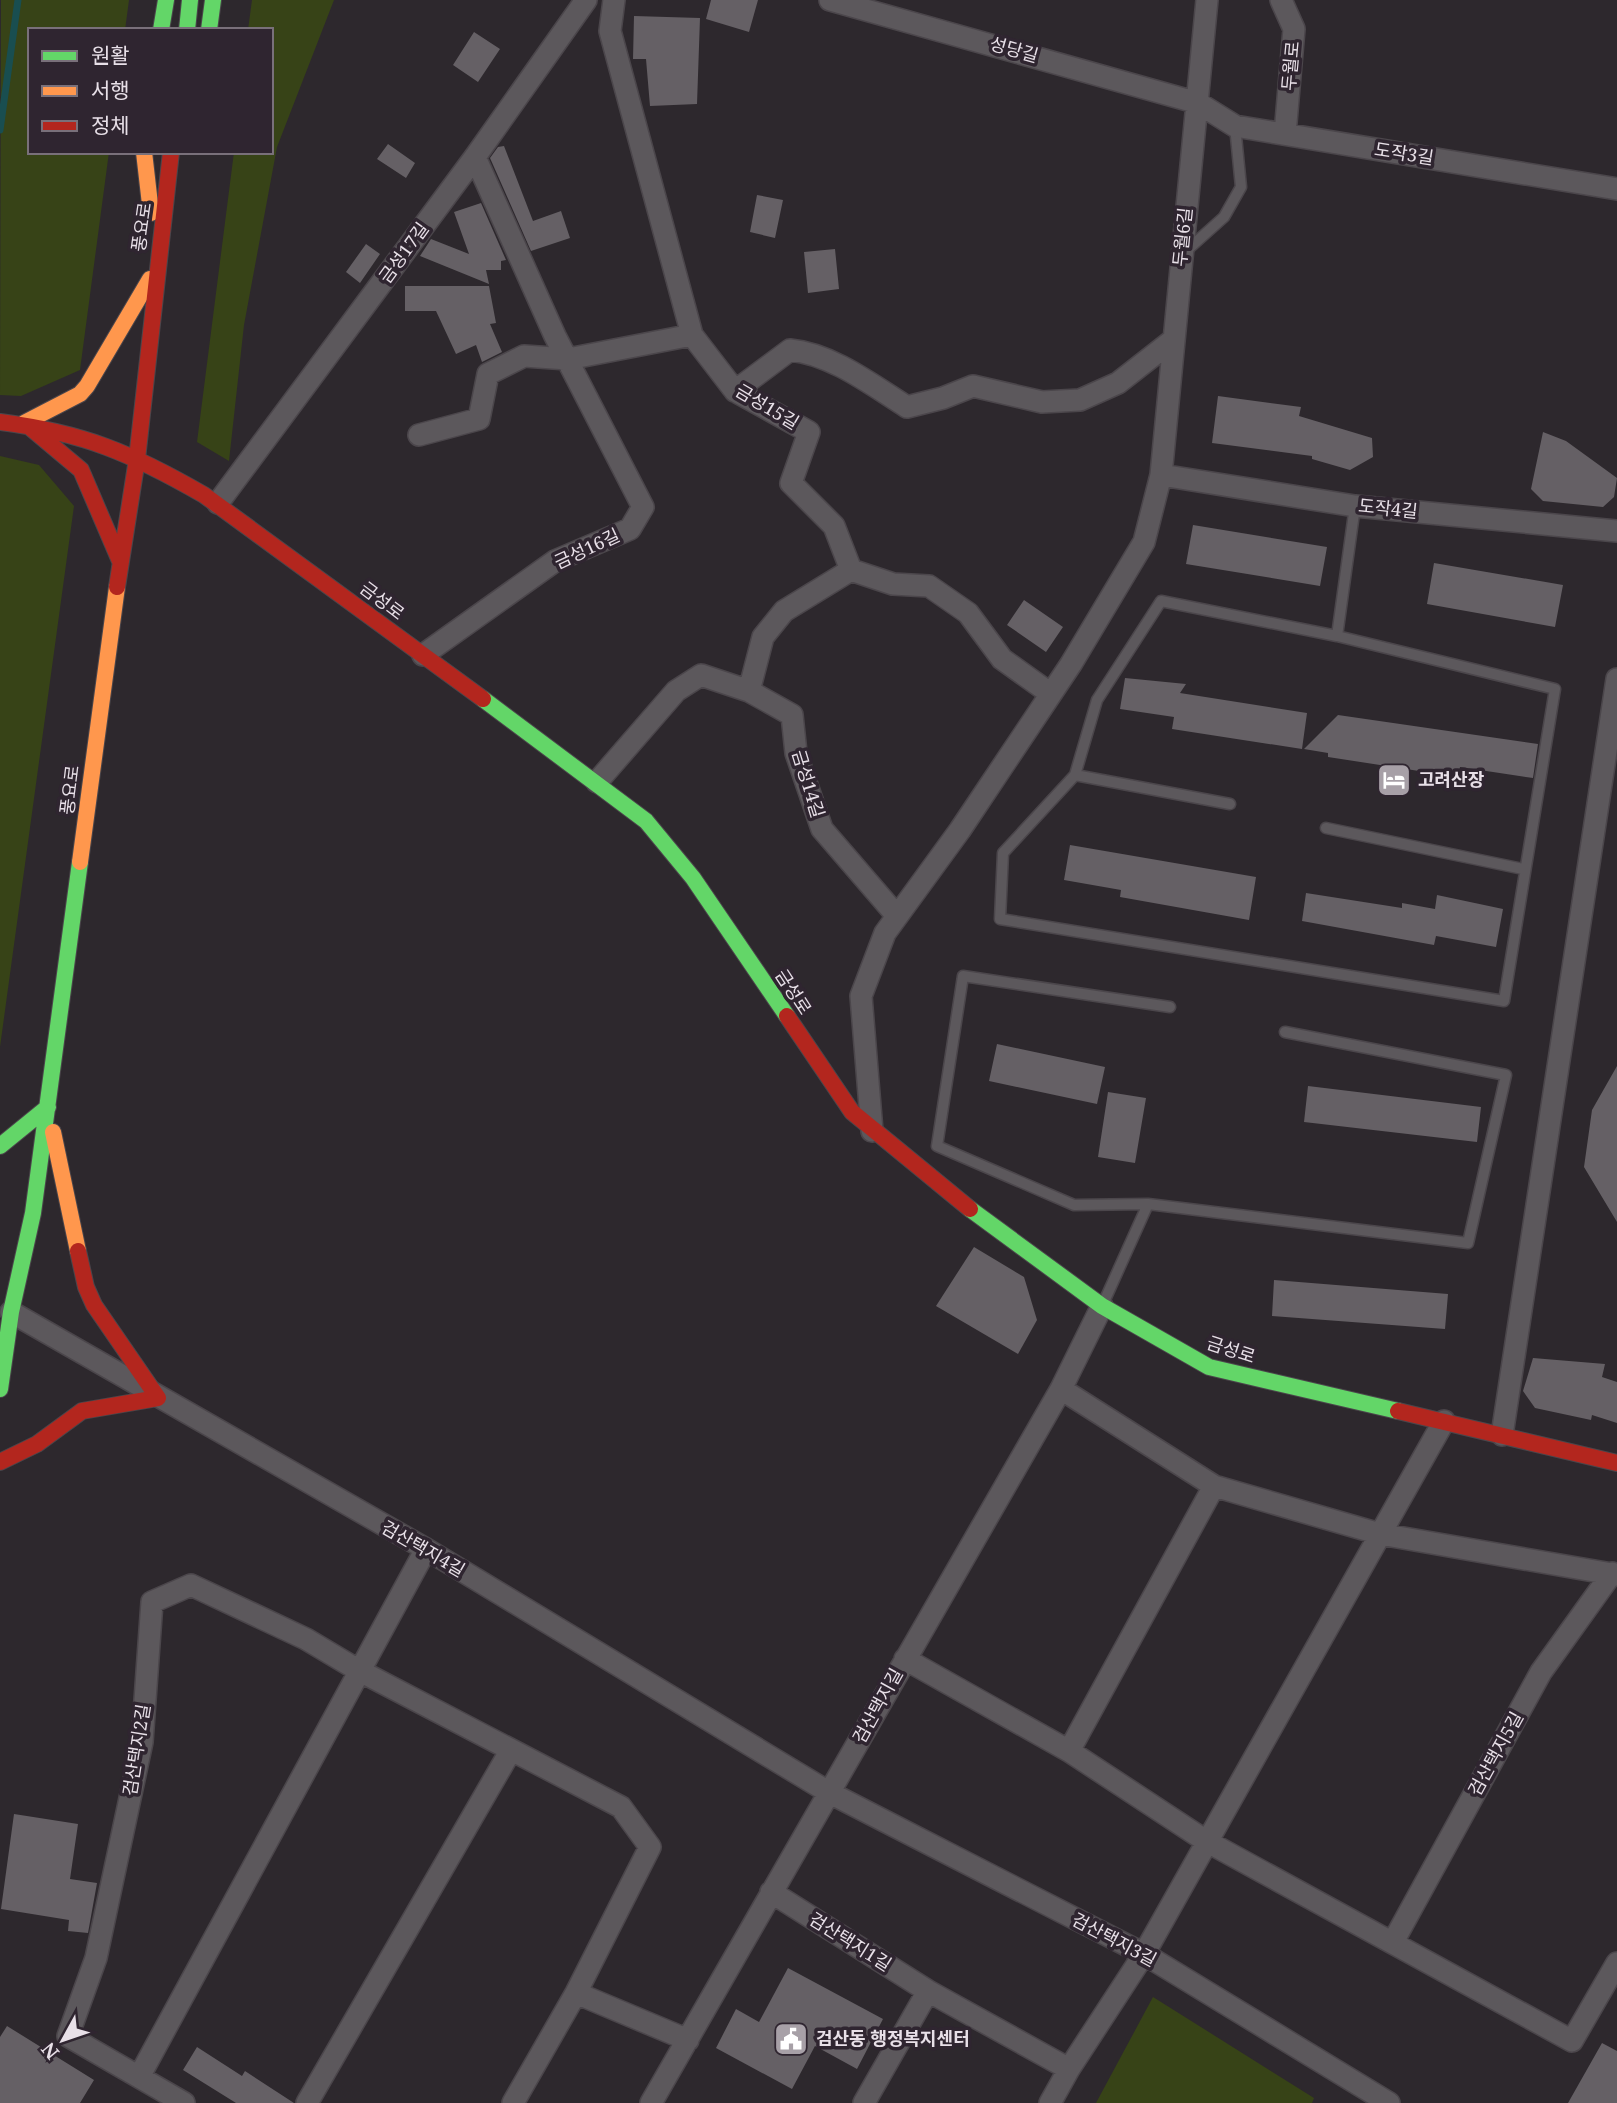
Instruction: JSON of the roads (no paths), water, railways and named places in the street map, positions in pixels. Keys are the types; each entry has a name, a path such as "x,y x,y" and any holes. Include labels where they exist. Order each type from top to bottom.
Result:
{"main road":[{"path":"161,28 166,0"},
{"path":"187,28 190,0"},
{"path":"209,28 213,0"},
{"path":"144,154 156,264"},
{"name":"풍요로","path":"0,1389 6,1309 33,1213 48,1107 120,561 137,459 156,264 171,154"},
{"path":"120,561 81,470 24,423 80,394 87,386 156,264 184,176"},
{"name":"금성로","path":"0,422 24,423 78,435 137,459 218,503 646,821 694,878 852,1112 992,1227 1101,1306 1209,1367 1617,1463"},
{"path":"0,1146 48,1107 86,1287 94,1306 159,1398 82,1411 37,1444 0,1462"}],"street":[{"name":"금성17길","path":"218,503 475,156 586,0"},
{"name":"금성15길","path":"614,0 610,31 692,335 735,391 809,432 791,483 834,526 851,570"},
{"name":"성당길","path":"830,0 890,7 1198,103"},
{"name":"두월6길","path":"1161,475 1207,0"},
{"name":"두월로","path":"1281,0 1294,29 1285,135"},
{"name":"도작3길","path":"1198,103 1236,126 1617,189"},
{"name":"금성16길","path":"423,655 555,561 629,529 642,507 568,359 475,156"},
{"path":"419,435 480,419 488,374 524,356 568,359 692,335"},
{"path":"735,391 790,350 809,351 861,378 907,407 943,398 973,386 1042,402 1080,400 1118,383 1173,340"},
{"path":"872,1131 861,996 885,933 960,830 1051,694 1144,542 1161,475"},
{"name":"도작4길","path":"1161,475 1355,506 1617,531"},
{"path":"597,782 676,691 701,675 749,691 763,637 784,611 851,570 893,584 929,586 968,613 1002,659 1051,694"},
{"path":"1502,1435 1617,679"},
{"name":"금성14길","path":"749,691 792,715 796,753 822,829 897,916"},
{"name":"검산택지길","path":"651,2103 1061,1389 1101,1306"},
{"name":"검산택지4길","path":"6,1309 426,1549 830,1793"},
{"name":"검산택지5길","path":"1061,1389 1214,1486 1380,1534 1614,1574 1541,1672 1393,1942"},
{"path":"1050,2103 1144,1954 1444,1422"},
{"path":"1069,1751 1214,1486"},
{"path":"139,2077 426,1549"},
{"name":"검산택지2길","path":"184,2103 68,2036 96,1958 142,1742 152,1602 191,1585 306,1639 358,1670 621,1807 650,1847 576,1993 513,2103"},
{"path":"905,1659 1069,1751 1206,1841 1573,2040 1617,1963"},
{"path":"307,2103 511,1750"},
{"name":"검산택지3길","path":"830,1793 1144,1954 1389,2103"},
{"name":"검산택지1길","path":"771,1892 928,1991 1069,2069"},
{"path":"864,2103 928,1991"},
{"path":"576,1993 688,2040"}],"lane":[{"path":"1181,256 1224,217 1241,187 1236,126"},
{"path":"1337,636 1355,506"},
{"path":"1161,601 1337,636 1555,689 1523,869 1504,1001 1000,919 1003,853 1075,775 1097,700 1161,601"},
{"path":"1075,775 1230,804"},
{"path":"1326,828 1523,869"},
{"path":"1170,1007 963,976 937,1146 1074,1205 1148,1204 1468,1243 1506,1075 1285,1032"},
{"path":"1101,1306 1148,1204"}],"waterway":[{"path":"0,130 18,0"}],"place":[{"name":"고려산장","path":"1394,780"},
{"name":"검산동 행정복지센터","path":"791,2039"}]}
